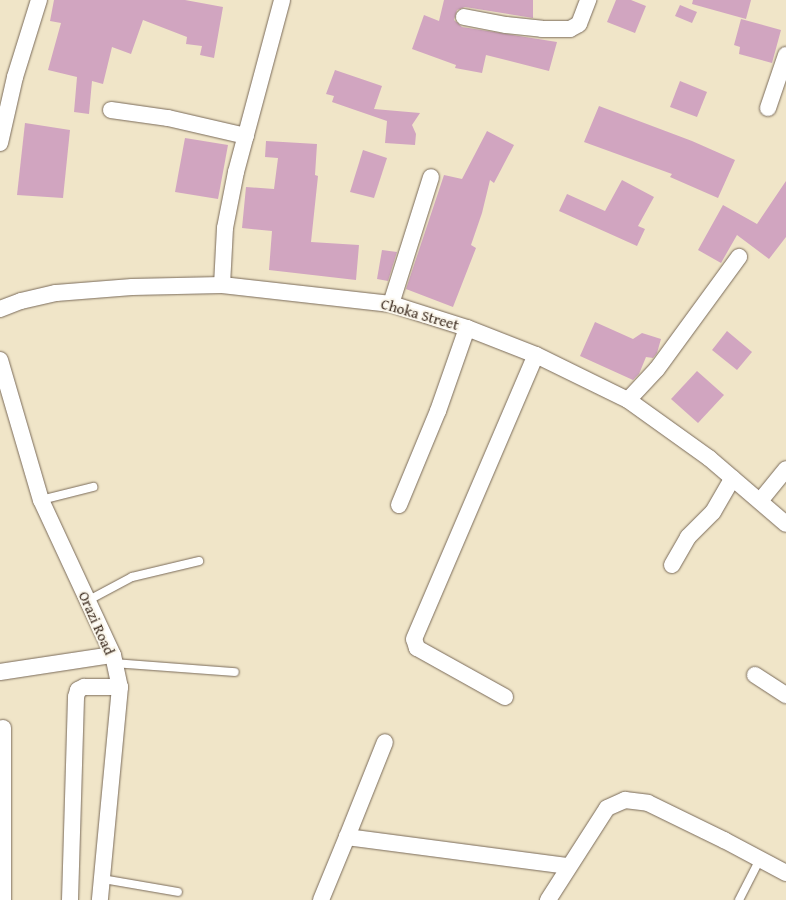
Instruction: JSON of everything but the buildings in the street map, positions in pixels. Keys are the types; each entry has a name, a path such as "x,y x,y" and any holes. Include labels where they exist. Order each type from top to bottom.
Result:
{"street":[{"path":"0,144 15,77 39,0"},
{"path":"222,285 225,228 246,136 282,0"},
{"path":"464,17 506,25 542,29 570,29 579,24 588,0"},
{"path":"768,108 786,56"},
{"path":"112,110 168,118 246,136"},
{"path":"392,304 431,177"},
{"path":"628,400 657,369 739,257"},
{"name":"Choka Street","path":"0,310 21,301 56,293 132,287 222,285 392,304 467,328 536,355 628,400 733,478 786,524"},
{"path":"399,505 438,411 467,328"},
{"path":"505,697 417,648 414,639 536,355"},
{"name":"Orazi Road","path":"0,360 41,500 113,659 120,687 100,900"},
{"path":"760,501 786,469"},
{"path":"672,565 688,537 713,512 733,478"},
{"path":"0,672 113,659"},
{"path":"754,675 786,695"},
{"path":"70,900 76,697 78,690 84,687 120,687"},
{"path":"2,900 3,728"},
{"path":"321,900 385,742"},
{"path":"548,900 606,808 625,800 648,804 786,873"},
{"path":"347,837 568,866"}],"lane":[{"path":"41,500 93,487"},
{"path":"87,601 132,577 199,561"},
{"path":"113,659 236,672"},
{"path":"739,900 760,859"},
{"path":"103,879 178,892"}]}
